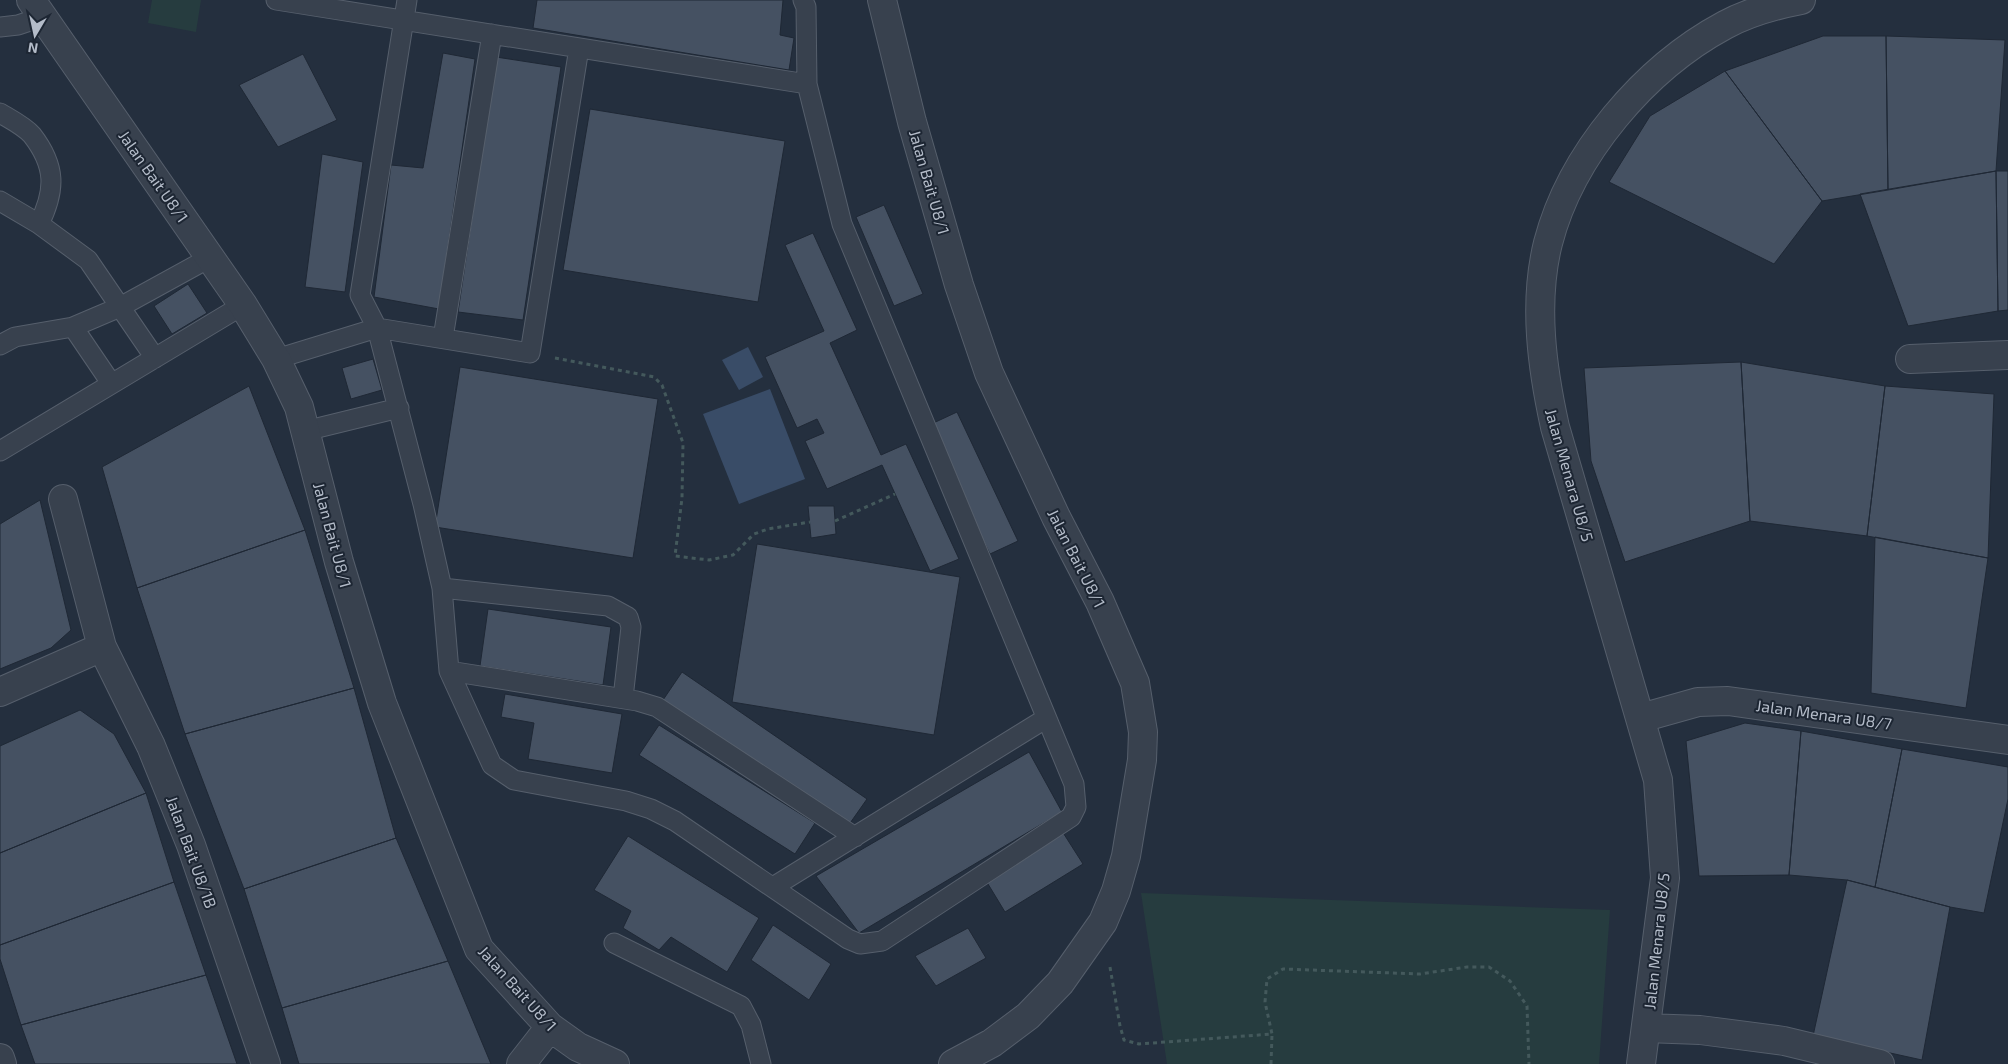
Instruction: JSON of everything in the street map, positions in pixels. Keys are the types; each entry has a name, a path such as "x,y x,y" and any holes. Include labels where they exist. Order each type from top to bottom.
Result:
{"street":[{"name":"Jalan Bait U8/1","path":"882,0 912,122 959,285 989,373 1056,517 1100,602 1135,682 1143,732 1142,760 1126,856 1116,891 1103,922 1060,982 1028,1016 992,1043 953,1064"},
{"name":"Jalan Menara U8/5","path":"1641,1064 1665,878 1658,780 1555,427 1544,378 1541,291 1548,243 1563,202 1589,153 1616,116 1647,82 1686,50 1726,24 1768,7 1801,0"},
{"name":"Jalan Bait U8/1","path":"37,8 243,305 276,359 299,407 339,562 382,703 480,949 550,1027 572,1056 615,1064"},
{"path":"1910,359 2008,355"},
{"name":"Jalan Bait U8/1B","path":"63,499 102,647 151,746 191,845 266,1064"},
{"path":"0,692 102,647"},
{"name":"Jalan Menara U8/7","path":"1641,718 1698,702 1728,701 2008,740"},
{"path":"521,1064 550,1027"},
{"path":"1646,1028 1700,1030 1784,1041 1880,1064"},
{"path":"0,1058 2,1064"}],"lane":[{"path":"276,0 807,84"},
{"path":"407,0 360,294 377,328 442,588 449,671 492,765 514,780 626,801 651,809 675,821 848,939 860,944 882,941 1071,817 1076,807 1074,784 1045,719 842,224 807,84 806,7 803,0"},
{"path":"0,27 18,25 37,8"},
{"path":"443,338 492,34"},
{"path":"276,359 377,328 530,353 579,48"},
{"path":"0,113 31,134 51,169 49,203 39,224"},
{"path":"0,201 39,224 88,260 155,358"},
{"path":"0,345 16,337 73,327 120,307 211,257"},
{"path":"0,451 243,305"},
{"path":"73,327 111,383"},
{"path":"305,431 398,408"},
{"path":"442,588 608,606 628,616 631,627 623,698"},
{"path":"449,671 623,698 657,707 855,837"},
{"path":"772,887 1045,719"},
{"path":"614,943 741,1006 751,1025 761,1064"}],"path":[{"path":"530,353 654,377 662,386 683,443 682,498 675,556 709,560 733,555 754,534 768,529 810,522"},
{"path":"835,521 895,494"},
{"path":"1103,922 1124,1040 1139,1044 1272,1034"},
{"path":"1271,1064 1272,1034 1265,1002 1267,979 1283,969 1420,974 1467,967 1489,967 1510,981 1527,1006 1529,1064"}],"green space":[{"path":"152,0 201,0 196,32 148,23"},
{"path":"1141,893 1610,910 1599,1064 1167,1064"}],"water":[{"path":"748,347 763,377 739,390 722,360"},
{"path":"770,389 805,479 739,504 703,414"}],"building":[{"path":"537,0 783,0 780,35 794,38 789,70 533,28"},
{"path":"1823,36 1886,36 1888,190 1822,201 1725,71"},
{"path":"1886,36 2005,40 1996,171 1888,190"},
{"path":"443,53 475,59 439,309 374,297 391,165 423,168"},
{"path":"303,54 337,120 278,147 239,85"},
{"path":"496,57 561,67 523,320 458,312"},
{"path":"1725,71 1822,201 1774,264 1609,182 1650,116"},
{"path":"590,109 785,141 758,302 563,270"},
{"path":"322,154 363,162 345,292 305,287"},
{"path":"1996,171 1998,311 1908,326 1860,194"},
{"path":"1996,171 2008,171 2008,310 1998,311"},
{"path":"884,205 923,294 894,306 856,217"},
{"path":"813,233 857,330 830,343 881,455 906,444 959,559 930,571 882,465 827,489 805,441 824,433 817,419 797,428 765,357 824,331 785,245"},
{"path":"188,284 207,313 172,334 154,306"},
{"path":"373,359 382,390 351,399 342,368"},
{"path":"1741,362 1750,521 1625,562 1591,461 1584,368"},
{"path":"1741,362 1885,386 1867,536 1750,521"},
{"path":"460,367 658,399 633,558 435,527"},
{"path":"249,386 305,530 137,588 102,467"},
{"path":"1885,386 1994,394 1988,558 1867,536"},
{"path":"957,412 1018,541 990,554 927,426"},
{"path":"40,500 71,630 51,648 0,669 0,524"},
{"path":"808,506 834,506 836,534 811,538"},
{"path":"305,530 354,688 185,734 137,588"},
{"path":"1875,537 1988,558 1966,708 1871,693"},
{"path":"757,544 960,577 934,735 732,702"},
{"path":"488,609 611,627 603,685 480,666"},
{"path":"682,672 867,799 848,826 663,700"},
{"path":"354,688 396,838 244,889 185,734"},
{"path":"505,694 622,714 612,773 528,759 534,723 501,717"},
{"path":"80,710 114,734 146,793 0,853 0,746"},
{"path":"1745,723 1801,731 1789,875 1699,876 1686,741"},
{"path":"659,725 815,823 795,854 639,755"},
{"path":"1801,731 1902,749 1875,887 1847,880 1789,875"},
{"path":"1902,749 2008,767 2008,799 1984,913 1950,907 1875,887"},
{"path":"1029,752 1062,812 859,933 816,876"},
{"path":"146,793 174,882 0,945 0,853"},
{"path":"1062,831 1083,864 1005,912 985,879"},
{"path":"628,836 759,918 727,972 671,937 659,950 623,928 631,911 594,890"},
{"path":"396,838 448,961 282,1008 244,889"},
{"path":"1847,880 1950,907 1922,1060 1813,1036"},
{"path":"174,882 206,975 21,1025 0,959 0,945"},
{"path":"773,925 831,964 809,1000 751,960"},
{"path":"968,928 986,958 936,986 915,956"},
{"path":"448,961 491,1064 299,1064 282,1008"},
{"path":"206,975 237,1064 35,1064 21,1025"}]}
